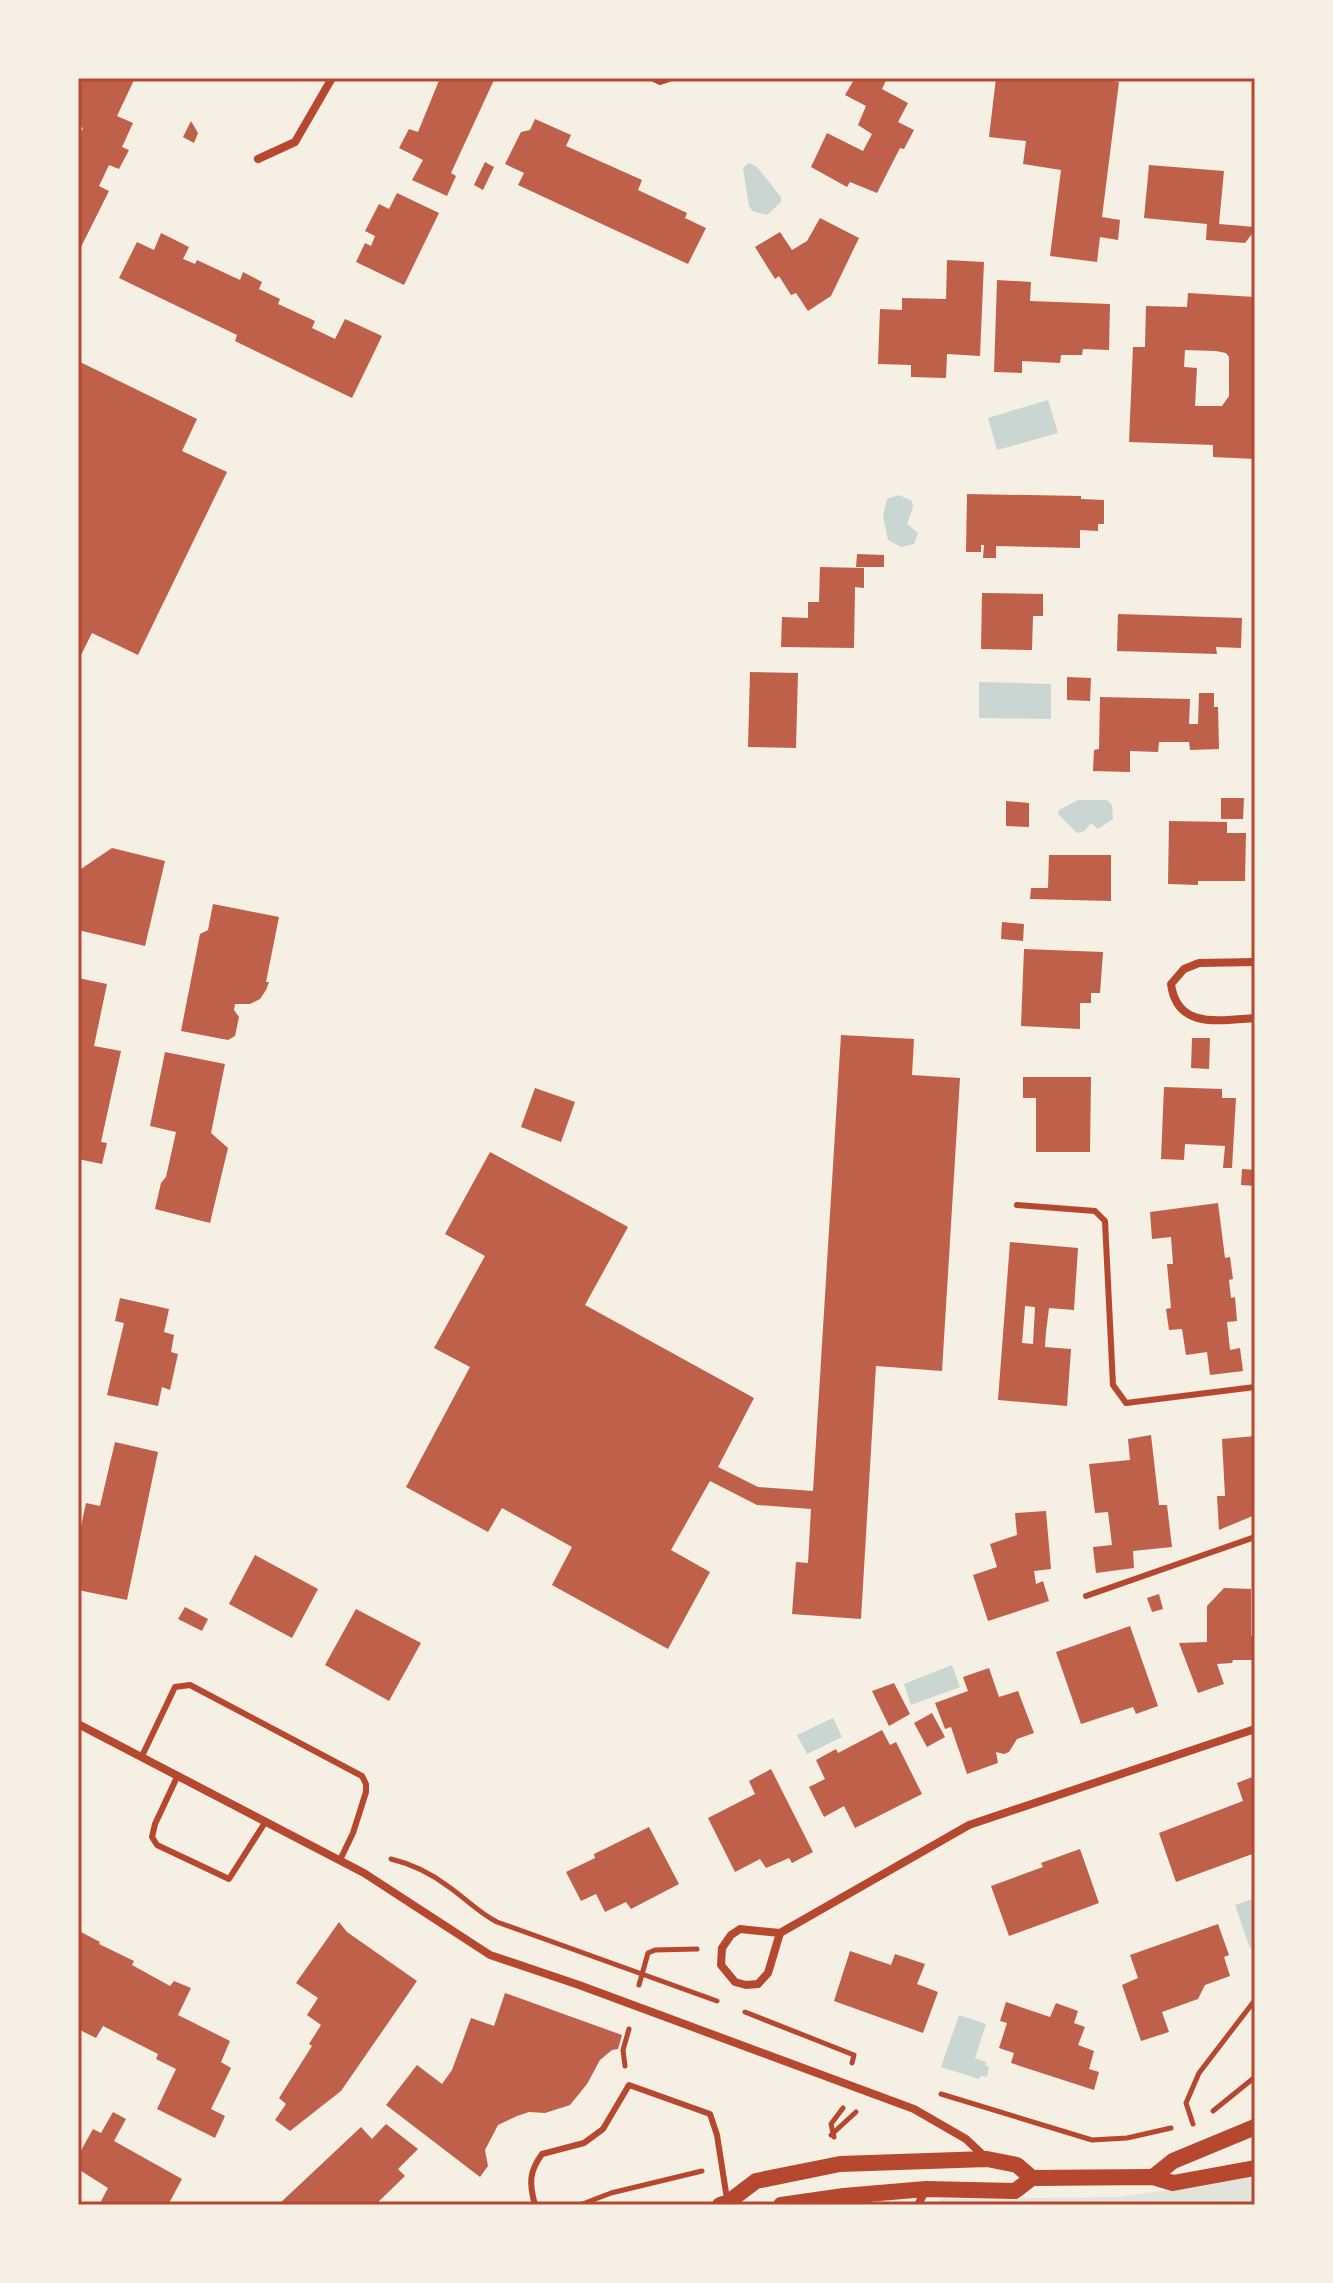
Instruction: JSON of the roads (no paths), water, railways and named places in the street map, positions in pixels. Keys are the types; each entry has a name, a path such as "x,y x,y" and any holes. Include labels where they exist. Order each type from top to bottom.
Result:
{"main road":[{"path":"1153,2177 1173,2161 1255,2127"},
{"path":"728,2204 756,2181 840,2164 987,2159 1017,2165 1032,2178"},
{"path":"781,2205 926,2189 1015,2191 1032,2178 1153,2177 1173,2183 1255,2168"}],"street":[{"path":"258,159 295,142 332,78"},
{"path":"654,78 660,81 669,78"},
{"path":"1255,962 1199,963 1184,969 1171,984 1173,998 1179,1008 1195,1019 1255,1018"},
{"path":"78,1724 364,1873 490,1955 914,2109 966,2139 987,2159"},
{"path":"780,1933 768,1973 758,1984 735,1982 725,1974 721,1965 722,1948 731,1935 740,1929 780,1933 969,1825 1255,1729"},
{"path":"918,2205 926,2189"}],"lane":[{"path":"1017,1205 1095,1211 1105,1221 1113,1385 1126,1403 1255,1387"},
{"path":"1086,1596 1255,1537"},
{"path":"142,1756 175,1687 190,1685 362,1776 366,1792 353,1833 340,1860"},
{"path":"178,1775 155,1824 152,1837 157,1845 229,1879 266,1821"},
{"path":"535,2205 529,2183 532,2168 542,2154 584,2143 603,2129 629,2085 710,2114 717,2135 728,2204"}]}
